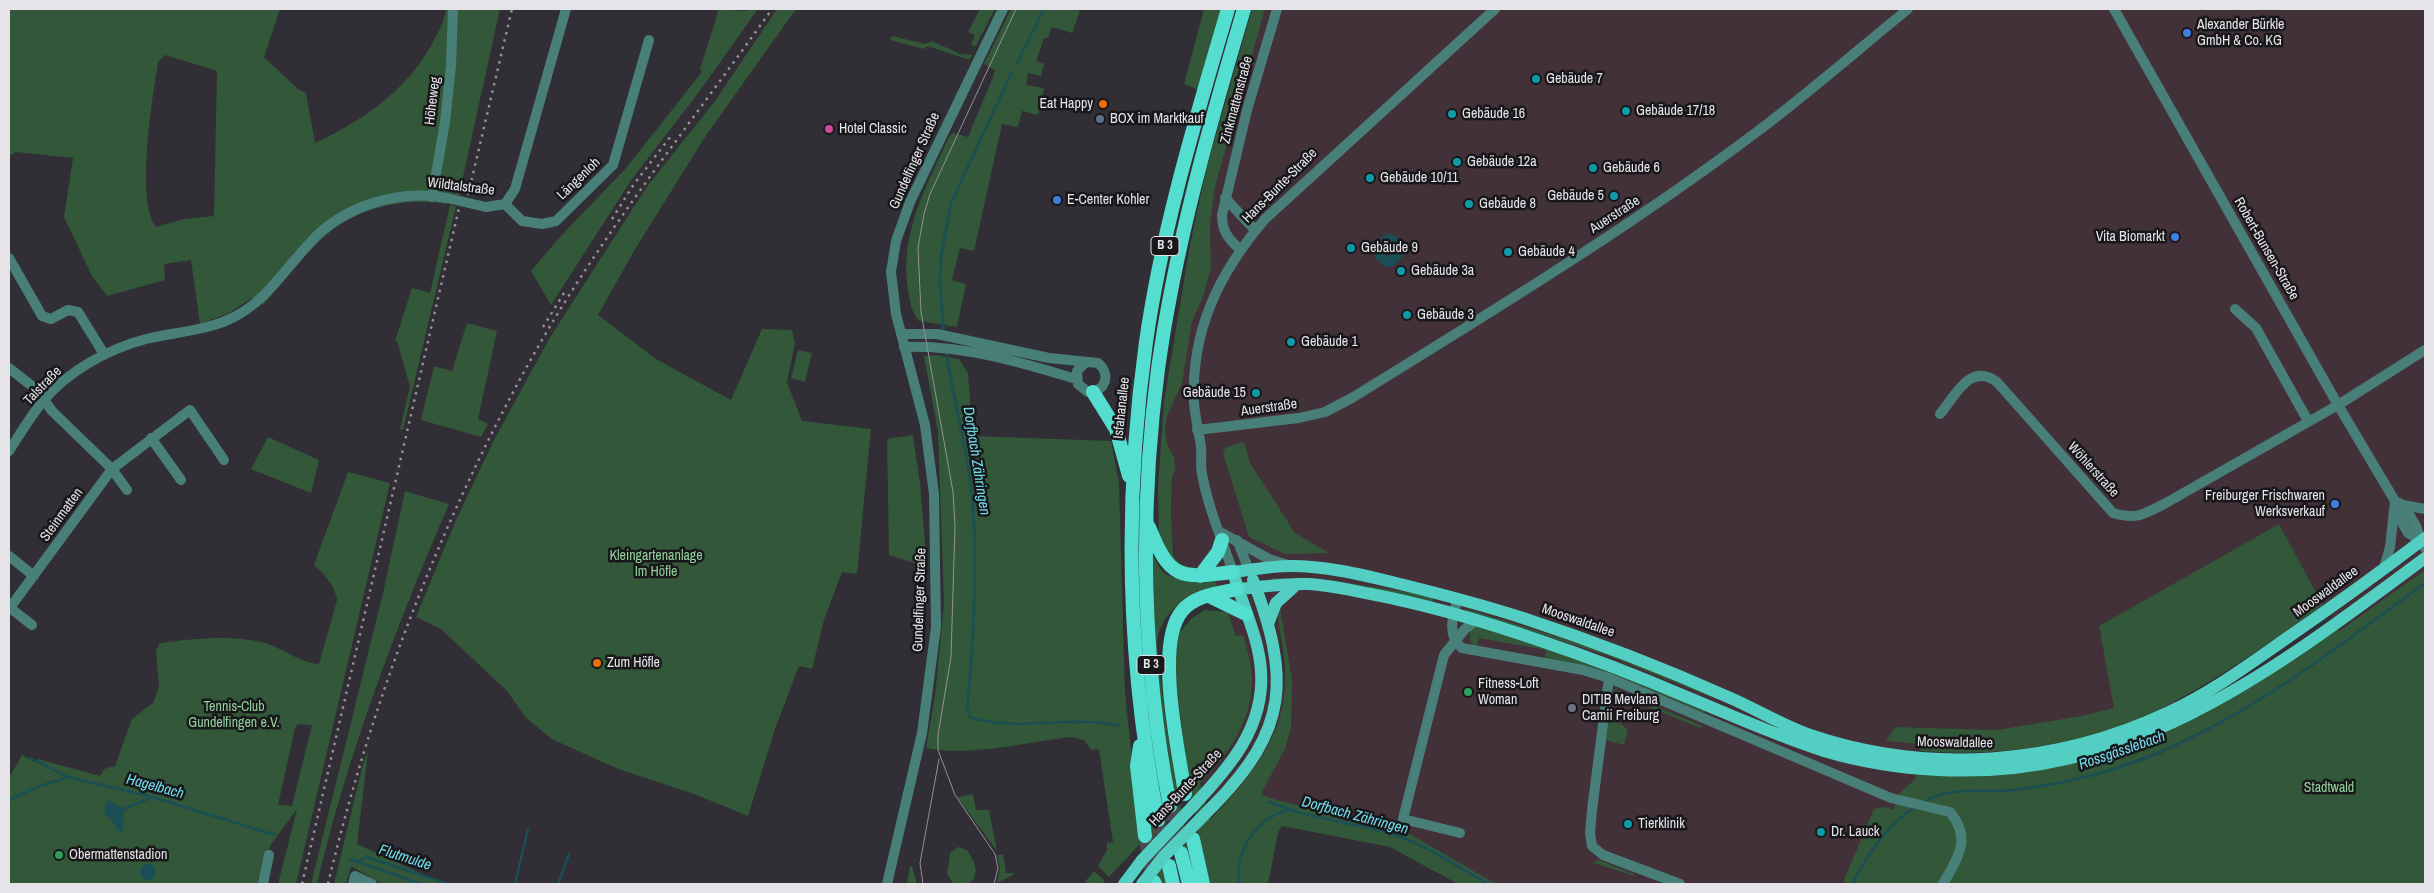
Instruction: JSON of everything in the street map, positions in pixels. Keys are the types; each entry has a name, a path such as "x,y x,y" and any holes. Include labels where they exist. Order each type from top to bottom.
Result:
{"highway":[{"name":"Isfahanallee","path":"1158,820 1143,730 1132,590 1132,489 1140,395 1156,286 1198,115 1228,9"},
{"name":"B 3","path":"1170,806 1154,698 1148,604 1147,522 1153,414 1174,279 1203,153 1244,9"},
{"path":"1093,392 1109,414 1116,429 1132,489"},
{"path":"1147,522 1158,550 1170,568 1184,574 1200,576 1232,572"},
{"path":"1200,576 1218,552 1221,536"},
{"path":"1185,794 1168,668 1170,632 1182,610 1190,604 1209,596 1238,589"},
{"path":"1209,596 1246,614"},
{"path":"1143,730 1137,766 1145,836"},
{"path":"1193,840 1203,884"},
{"path":"1181,853 1189,884"},
{"path":"1169,866 1173,884"}],"main road":[{"name":"Mooswaldallee","path":"1232,572 1291,566 1324,568 1458,598 1558,629 1620,652 1729,698 1784,724 1824,739 1859,748 1910,757 1980,760 2028,755 2084,744 2114,735 2170,712 2193,700 2256,660 2384,568 2424,542"},
{"name":"Mooswaldallee","path":"1238,589 1298,584 1335,587 1409,602 1478,620 1590,658 1752,724 1825,751 1895,767 1956,771 1999,770 2074,758 2111,748 2182,719 2234,691 2306,645 2425,558"},
{"path":"1151,883 1164,856 1213,806 1255,754 1268,729 1274,712 1278,695 1277,670 1268,624 1249,570"},
{"name":"Hans-Bunte-Straße","path":"1124,884 1156,843 1206,792 1240,750 1253,724 1259,704 1261,671 1246,614 1232,572"},
{"path":"1268,624 1276,603 1298,584"}],"street":[{"name":"Höheweg","path":"432,196 445,122 454,9"},
{"name":"Wildtalstraße","path":"106,354 146,339 215,325 234,317 257,302 310,243 336,220 351,211 382,201 432,196 486,207 505,204 515,189 566,9"},
{"name":"Gundelfinger Straße","path":"887,884 922,733 936,627 934,494 925,425 893,298 892,260 896,241 914,193 1003,9"},
{"name":"Zinkmattenstraße","path":"1240,249 1226,235 1222,226 1225,198 1277,9"},
{"name":"Hans-Bunte-Straße","path":"1232,572 1201,472 1201,448 1197,430 1194,390 1204,320 1224,275 1240,249 1255,230 1306,179 1435,66 1495,9"},
{"name":"Auerstraße","path":"1197,430 1299,418 1325,412 1352,398 1618,230 1687,183 1827,78 1908,9"},
{"name":"Robert-Bunsen-Straße","path":"2114,9 2338,405 2398,506 2416,526 2424,542"},
{"name":"Längenloh","path":"505,204 522,221 542,224 556,221 613,165 648,40"},
{"path":"1225,198 1255,230"},
{"path":"9,258 42,316 51,319 68,310 78,312 106,354"},
{"path":"2235,309 2256,328 2308,421"},
{"path":"902,334 937,334 1021,353 1085,363 1098,363 1105,371 1106,376 1102,387 1093,392 1084,390 1076,379 1026,364 953,348 904,347"},
{"name":"Wöhlerstraße","path":"1940,414 1969,379 1981,374 1988,376 1997,382 2113,513 2128,517 2144,514 2166,503 2338,405 2425,350"},
{"name":"Talstraße","path":"9,451 44,400 74,374 106,354"},
{"path":"1076,379 1077,371 1085,363"},
{"path":"9,368 37,390 52,412 112,469 127,490"},
{"name":"Steinmatten","path":"32,625 9,608 112,469 190,410 224,460"},
{"path":"150,439 181,480"},
{"path":"2384,568 2398,506 2425,509"},
{"path":"1221,536 1237,540 1269,559 1291,566"},
{"path":"1237,540 1249,570"},
{"path":"9,556 34,576"},
{"path":"1458,598 1452,634 1454,642 1462,648 1583,670 1609,678 1891,798 1950,812 1961,829 1961,851 1943,884"},
{"path":"1460,833 1403,819 1444,655 1465,629 1478,620"},
{"path":"1609,678 1592,810 1590,833 1592,846 1603,855 1680,884"},
{"path":"263,884 270,855"},
{"path":"353,884 355,876 372,884"}],"shaded area":[{"path":"1265,9 2425,9 2425,570 2338,631 2279,524 2099,626 2115,708 2081,716 1997,730 1895,727 1922,744 1915,779 1900,793 1893,810 1844,880 1845,884 1496,884 1412,835 1270,798 1261,794 1285,749 1291,729 1281,612 1278,619 1285,687 1281,716 1267,750 1253,772 1216,813 1201,782 1222,761 1240,731 1252,689 1251,667 1236,636 1228,612 1221,610 1217,587 1202,567 1188,567 1175,559 1171,514 1174,457 1167,444 1165,429 1167,416 1182,384 1192,322 1204,294 1211,268 1210,224 1215,187"}],"green space":[{"path":"9,9 280,9 264,57 298,89 306,93 315,143 366,114 396,90 421,61 432,44 446,9 500,9 459,195 448,193 446,204 431,202 401,203 370,210 356,216 342,223 312,248 263,305 252,298 229,313 200,324 191,260 164,264 165,280 107,296 92,276 64,217 73,158 16,152 9,156","holes":["165,55 217,71 214,216 184,219 156,227 150,214 146,172 147,147 158,62"]},
{"path":"719,9 744,11 758,9 699,92 632,179 551,305 531,271 559,238 626,168 702,72 700,69"},
{"name":"Kleingartenanlage Im Höfle","path":"777,9 796,9 705,137 634,251 598,315 656,359 731,400 762,329 792,330 795,343 787,382 802,421 871,429 857,574 842,572 824,620 812,669 799,666 775,729 748,816 694,794 618,769 552,739 526,718 507,691 441,629 416,617 456,520 494,440 549,339 646,188 715,101"},
{"path":"980,9 995,9 975,47 971,44 975,35 968,32"},
{"path":"1011,9 1074,9 1080,11 1072,33 1052,27 1048,38 1044,38 1036,61 1044,64 1041,76 1028,73 1026,85 1044,88 1038,115 1022,111 1018,127 1002,124 974,251 960,248 952,280 966,284 957,327 919,321 910,303 906,269 907,250 916,211 949,137 953,133 968,137 995,70 984,64"},
{"path":"1204,9 1223,9 1199,90 1184,84"},
{"path":"1252,9 1265,9 1215,187 1210,224 1211,268 1204,294 1192,322 1182,384 1167,416 1165,429 1167,444 1174,457 1175,470 1172,478 1171,514 1173,553 1175,559 1180,563 1188,567 1195,567 1191,571 1174,565 1159,537 1158,487 1164,401 1190,245 1206,170"},
{"path":"892,36 925,44 932,41 960,54 972,55 970,59 967,59 927,46 924,49 890,40"},
{"path":"934,116 941,118 917,166 915,155"},
{"path":"450,205 456,206 403,430 400,429 410,387 397,341 395,341 412,288 430,293"},
{"path":"467,323 497,331 478,419 488,424 481,437 421,420 434,366 452,371"},
{"path":"798,350 812,353 805,382 791,378"},
{"path":"936,355 959,359 968,373 973,436 1111,441 1119,483 1125,693 1141,842 1145,788 1166,884 1148,884 1141,843 1109,877 1098,866 1107,850 1107,843 1113,842 1099,749 1091,750 1084,740 1071,737 998,748 960,751 926,748 935,696 944,604 938,432 924,356"},
{"path":"913,435 920,484 927,567 889,555 887,439"},
{"path":"268,437 319,460 311,493 251,469"},
{"path":"1244,442 1250,463 1295,533 1329,553 1285,554 1249,537 1223,453 1226,447"},
{"name":"Tennis-Club Gundelfingen e.V.","path":"348,472 390,483 296,884 278,884 297,809 270,846 259,884 9,884 9,778 22,755 37,763 38,759 100,776 104,769 115,766 132,719 153,703 159,686 156,651 160,643 208,638 245,639 265,643 303,660 319,664 337,600 334,590 314,565","holes":["298,724 312,725 292,806 278,805 295,728"]},
{"path":"405,491 449,504 392,644 343,787 317,884 311,884 383,593"},
{"path":"2279,524 2323,605 2210,682 2141,718 2080,738 2048,745 1985,752 1952,753 1920,751 1921,744 1886,741 1895,727 1997,730 2081,716 2114,708 2099,626"},
{"path":"1150,551 1161,570 1169,576 1181,580 1215,580 1217,587 1198,593 1175,607 1164,622 1157,641 1171,753 1196,884 1194,884 1182,835 1164,735 1157,668"},
{"name":"Stadtwald","path":"2425,570 2425,884 1845,884 1844,880 1874,809 1884,807 1893,810 1900,793 1915,779 1916,772 2098,756 2337,628 2339,631","holes":["2205,730 2148,759 2115,768 2165,749"]},
{"path":"1271,578 1335,581 1434,596 1433,602 1272,582"},
{"path":"1280,608 1292,680 1291,729 1285,749 1261,794 1270,798 1412,835 1496,884 1458,884 1390,847 1282,826 1278,833 1268,884 1207,884 1187,769 1174,665 1179,633 1192,618 1205,610 1228,612 1236,636 1242,635 1244,637 1251,665 1252,691 1249,706 1238,735 1221,761 1200,783 1211,819 1254,769 1274,733 1281,714 1285,669 1278,619"},
{"path":"1467,609 1597,649 1712,695 1711,697 1609,656 1466,611"},
{"path":"1477,625 1588,662 1705,710 1704,713 1606,672 1545,658 1546,650 1479,638 1477,647 1474,646 1470,641 1470,631"},
{"path":"1614,689 1703,726 1700,728 1627,698 1621,707 1611,704"},
{"path":"1610,715 1628,730 1624,745 1606,740"},
{"path":"368,752 357,844 444,884 382,884 351,866 346,884 334,884 363,764"},
{"path":"973,794 976,810 989,810 997,851 957,797"},
{"path":"958,847 967,850 976,868 975,876 969,884 954,884 947,874 950,853"},
{"path":"1003,854 1006,873 1014,873 997,883 1000,868 997,855"},
{"path":"1598,860 1634,874 1635,876 1593,863"},
{"path":"910,866 912,866 917,884 907,884"},
{"path":"1094,871 1105,881 1102,884 1083,884"}],"water":[{"path":"107,800 124,809 123,835 104,812"},
{"path":"148,864 156,872 148,880 140,872"}],"waterway":[{"name":"Dorfbach Zähringen","path":"1017,63 1044,9"},
{"name":"Dorfbach Zähringen","path":"944,333 940,285 941,256 951,203 1012,72"},
{"path":"1393,240 1388,239 1382,245 1380,255 1387,262 1392,261 1398,254 1397,244"},
{"name":"Dorfbach Zähringen","path":"946,351 967,459 973,502 975,594 967,710 970,717 1006,723 1082,722 1120,726"},
{"name":"Rossgässlebach","path":"1922,803 1933,797 1955,792 2014,790 2064,782 2114,769 2156,754 2198,735 2277,689 2425,583"},
{"name":"Hagelbach","path":"30,758 68,777 152,797 275,835"},
{"name":"Flutmulde","path":"9,800 37,787 68,777"},
{"path":"124,809 150,798"},
{"name":"Dorfbach Zähringen","path":"1269,802 1300,813 1395,835 1431,851 1488,884"},
{"name":"Rossgässlebach","path":"1852,884 1879,841 1895,823 1915,807"},
{"name":"Hagelbach","path":"1240,884 1238,876 1240,858 1248,841 1265,821 1287,810"},
{"path":"515,884 528,829"},
{"path":"558,884 569,854"},
{"name":"Flutmulde","path":"356,862 367,857 448,884"},
{"name":"Hagelbach","path":"350,859 421,884"}],"tunnel":[{"path":"1170,806 1180,852"},
{"path":"1158,820 1169,865"},
{"path":"1145,836 1154,881"}],"tram line":[{"path":"994,884 998,868 995,854 955,795 938,750 938,735 951,657 955,526 953,492 921,312 918,248 924,214 930,194 1016,9"},
{"path":"923,884 920,863 939,759"}],"railway":[{"path":"468,195 512,9"},
{"path":"328,884 345,816 365,749 411,616 437,551 497,423 530,361 585,270 646,182 772,9"},
{"path":"612,219 634,184 671,136"},
{"path":"302,884 459,208"},
{"path":"543,327 564,293"}],"place":[{"name":"Alexander Bürkle GmbH & Co. KG","path":"2187,33"},
{"name":"Gebäude 7","path":"1536,79"},
{"name":"Eat Happy","path":"1103,104"},
{"name":"Gebäude 17/18","path":"1626,111"},
{"name":"Gebäude 16","path":"1452,114"},
{"name":"BOX im Marktkauf","path":"1100,119"},
{"name":"Hotel Classic","path":"829,129"},
{"name":"Gebäude 12a","path":"1457,162"},
{"name":"Gebäude 6","path":"1593,168"},
{"name":"Gebäude 10/11","path":"1370,178"},
{"name":"Gebäude 5","path":"1614,196"},
{"name":"E-Center Kohler","path":"1057,200"},
{"name":"Gebäude 8","path":"1469,204"},
{"name":"Vita Biomarkt","path":"2175,237"},
{"name":"Gebäude 9","path":"1351,248"},
{"name":"Gebäude 4","path":"1508,252"},
{"name":"Gebäude 3a","path":"1401,271"},
{"name":"Gebäude 3","path":"1407,315"},
{"name":"Gebäude 1","path":"1291,342"},
{"name":"Gebäude 15","path":"1256,393"},
{"name":"Freiburger Frischwaren Werksverkauf","path":"2335,504"},
{"name":"Zum Höfle","path":"597,663"},
{"name":"Fitness-Loft Woman","path":"1468,692"},
{"name":"DITIB Mevlana Camii Freiburg","path":"1572,708"},
{"name":"Tierklinik","path":"1628,824"},
{"name":"Dr. Lauck","path":"1821,832"},
{"name":"Obermattenstadion","path":"59,855"}]}
